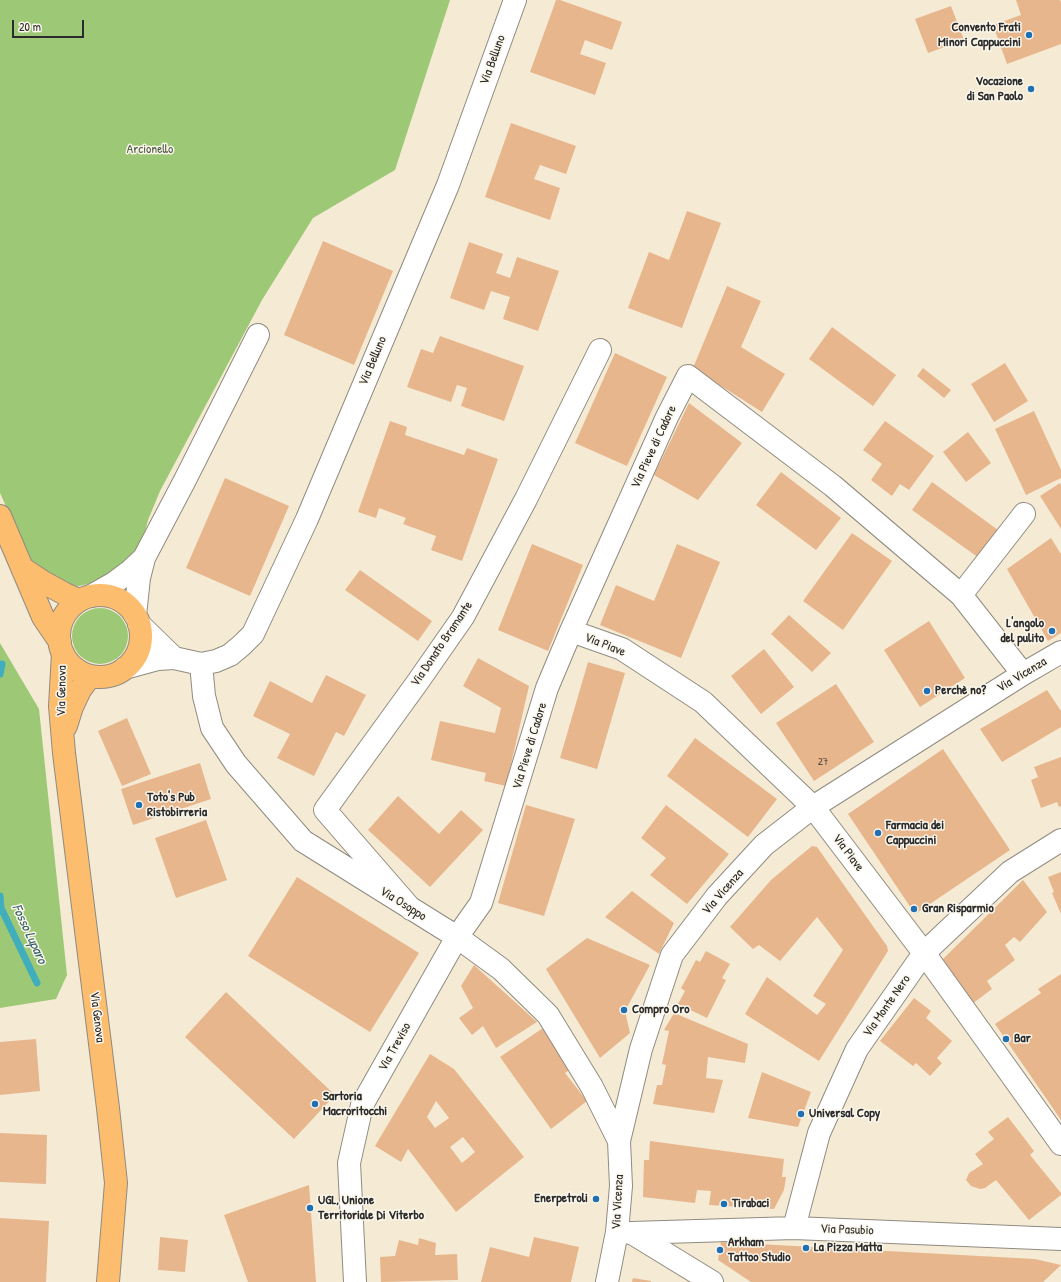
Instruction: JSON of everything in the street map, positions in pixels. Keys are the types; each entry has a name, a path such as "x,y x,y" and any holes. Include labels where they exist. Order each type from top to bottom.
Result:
{"main road":[{"path":"0,516 22,568 43,617 70,664 79,671 90,676 103,677 115,674 125,668 134,659 139,648 140,636 137,619 128,606 120,600 106,596 85,598 65,594 22,568"},
{"path":"61,648 60,630 63,618 70,608 85,598"},
{"name":"Via Genova","path":"61,648 60,706 64,753 116,1183 108,1282"},
{"name":"Via Genova","path":"64,753 67,722 72,706 80,690 90,676"}],"street":[{"name":"Via Belluno","path":"125,668 147,662 174,658 200,664 216,661 230,655 253,634 307,519 448,185 515,0"},
{"path":"174,658 137,619 139,578 144,558 258,335"},
{"name":"Via Donato Bramante","path":"411,909 325,810 463,617 526,499 600,350"},
{"name":"Via Pieve di Cadore","path":"457,937 481,903 548,688 570,631 667,417 688,376 833,486 961,595 1023,674"},
{"path":"961,595 1024,514"},
{"path":"85,598 114,583 144,558"},
{"name":"Via Piave","path":"570,631 622,650 703,702 813,807 924,953 1061,1144"},
{"name":"Via Vicenza","path":"607,1282 625,1232 619,1141 641,1049 672,955 717,896 764,845 813,807 1023,674 1061,652"},
{"name":"Via Osoppo","path":"200,664 204,696 212,728 236,764 303,841 457,937 501,968 548,1015 592,1087 619,1141"},
{"name":"Via Monte Nero","path":"794,1228 819,1133 857,1049 924,953 1010,872 1061,840"},
{"name":"Via Treviso","path":"355,1282 349,1163 362,1105 457,937"},
{"name":"Via Pasubio","path":"625,1232 794,1228 1061,1239"},
{"path":"625,1232 712,1282"}],"green space":[{"name":"Arcionello","path":"0,0 450,0 395,170 313,218 262,300 160,491 148,520 144,536 136,549 115,570 103,578 92,583 79,586 67,585 31,562 0,493"},
{"path":"95,608 105,608 120,616 126,625 128,636 126,647 120,656 105,664 95,664 84,659 77,652 72,641 72,631 77,620 84,613"},
{"path":"0,643 39,709 67,975 56,999 0,1008"}],"building":[{"path":"556,0 560,0 622,22 612,50 585,40 580,54 606,63 595,95 530,72"},
{"name":"Convento Frati Minori Cappuccini","path":"1016,0 1060,0 1061,44 1007,64 993,25 1021,15"},
{"path":"951,6 964,40 928,53 915,19"},
{"path":"511,123 576,146 566,174 540,165 534,179 560,188 550,220 485,197"},
{"path":"687,211 721,223 682,328 628,308 649,252 669,260"},
{"path":"323,241 393,271 354,365 284,335"},
{"path":"469,242 503,254 496,273 510,278 517,257 559,271 538,331 503,319 510,297 491,291 484,310 450,298"},
{"path":"727,286 761,301 741,347 785,374 762,412 693,368"},
{"path":"832,327 896,375 873,406 809,359"},
{"path":"440,336 524,366 504,421 461,406 467,388 457,385 451,402 407,387 421,349 433,353"},
{"path":"615,353 667,377 627,466 575,443"},
{"path":"1005,363 1028,401 994,422 971,384"},
{"path":"923,368 951,390 944,398 917,376"},
{"path":"689,403 742,443 698,500 654,475"},
{"path":"1034,411 1061,470 1061,478 1026,495 995,429"},
{"path":"390,421 407,427 405,435 464,455 467,448 498,459 462,561 431,550 436,536 403,524 406,518 379,508 376,518 358,512"},
{"path":"885,421 934,456 909,490 900,484 892,496 871,480 882,464 863,450"},
{"path":"968,432 991,463 966,482 943,452"},
{"path":"781,472 841,518 816,550 756,505"},
{"path":"225,478 289,506 250,596 186,568"},
{"path":"932,482 998,530 979,558 912,510"},
{"path":"1060,483 1061,486 1061,529 1040,496"},
{"path":"852,533 892,561 843,630 803,601"},
{"path":"1051,538 1061,554 1061,633 1048,641 1007,569"},
{"path":"532,544 583,565 548,651 498,630"},
{"path":"677,544 720,562 681,658 600,625 616,585 654,601"},
{"path":"360,570 432,621 418,641 345,590"},
{"path":"789,615 831,653 812,672 771,634"},
{"path":"929,621 965,678 920,707 884,650"},
{"path":"764,649 794,687 761,714 731,676"},
{"path":"478,658 529,686 506,786 484,781 486,773 431,760 440,721 495,733 501,708 463,686"},
{"path":"588,662 625,673 597,769 560,758"},
{"path":"326,675 366,695 344,736 336,732 314,776 277,758 290,734 253,716 270,681 312,703"},
{"path":"836,684 874,742 814,781 776,723"},
{"path":"1047,690 1061,711 1061,727 1002,762 980,729"},
{"path":"127,718 151,774 122,786 98,731"},
{"path":"695,738 777,799 748,837 667,776"},
{"path":"943,749 1010,850 915,914 848,814"},
{"path":"1061,757 1061,806 1059,807 1057,802 1041,808 1031,780 1038,777 1034,767"},
{"path":"200,763 211,799 133,825 121,789"},
{"path":"398,796 439,834 461,810 483,830 430,887 368,830"},
{"path":"526,805 575,819 544,916 498,903"},
{"path":"666,805 729,854 687,904 650,875 666,858 641,838"},
{"path":"206,820 227,880 176,898 155,838"},
{"path":"812,846 817,847 887,946 888,951 819,1061 745,1014 767,977 817,1015 826,1004 813,996 843,950 817,917 780,961 759,945 753,949 730,927 771,880"},
{"path":"1061,872 1061,914 1052,893 1054,892 1048,877"},
{"path":"297,877 419,953 370,1032 248,956"},
{"path":"1023,880 1047,912 1020,942 1014,937 1005,945 1015,960 987,981 992,989 972,1004 942,960"},
{"path":"632,891 674,923 659,954 605,917"},
{"path":"587,938 650,965 625,1011 630,1033 600,1058 546,969"},
{"path":"706,951 730,964 722,978 726,980 707,1018 678,1004 685,991 681,988 696,960 700,962"},
{"path":"474,965 537,1022 496,1048 483,1026 472,1035 459,1018 473,1008 461,986"},
{"path":"1061,974 1061,1120 995,1024 1041,993 1038,989"},
{"path":"226,992 335,1095 294,1139 185,1037"},
{"path":"914,998 931,1011 926,1018 952,1041 937,1058 942,1063 930,1076 916,1063 913,1066 880,1041"},
{"path":"674,1013 748,1044 745,1063 708,1057 706,1078 723,1080 714,1113 653,1104 657,1085 662,1085 666,1065 662,1064 669,1031 664,1030"},
{"path":"543,1028 571,1069 565,1073 587,1101 551,1129 500,1057"},
{"path":"36,1039 40,1091 0,1095 0,1042"},
{"path":"430,1054 454,1069 524,1157 456,1212 408,1149 401,1162 375,1146","holes":["436,1101 449,1118 435,1128 427,1117","463,1137 475,1152 462,1163 450,1147"]},
{"path":"762,1072 811,1092 798,1127 748,1118"},
{"path":"1008,1117 1034,1151 1030,1155 1061,1193 1061,1195 1029,1220 996,1180 985,1188 980,1189 971,1186 966,1180 969,1173 983,1164 975,1154 994,1139 988,1132"},
{"path":"0,1133 47,1135 46,1184 0,1182"},
{"path":"650,1141 784,1159 782,1177 786,1177 784,1190 774,1209 709,1205 711,1191 697,1190 695,1203 643,1197 644,1160 649,1160"},
{"path":"309,1185 316,1282 248,1282 224,1215"},
{"path":"0,1218 49,1221 46,1282 0,1282"},
{"path":"160,1237 188,1240 185,1272 158,1270"},
{"path":"534,1237 579,1247 571,1282 481,1282 490,1247 529,1257"},
{"path":"419,1238 436,1243 435,1255 457,1254 458,1280 381,1282 380,1257 395,1256 399,1240 418,1245"},
{"path":"721,1242 1035,1259 1061,1265 1043,1282 751,1282 718,1260"},
{"path":"633,1278 651,1281 651,1282 632,1282"}],"waterway":[{"name":"Fosso Luparo","path":"0,674 2,664"},
{"name":"Fosso Luparo","path":"0,896 1,908 37,983"}],"place":[{"name":"Convento Frati Minori Cappuccini","path":"1029,35"},
{"name":"Vocazione di San Paolo","path":"1031,89"},
{"name":"L'angolo del pulito","path":"1052,631"},
{"name":"Perchè no?","path":"927,691"},
{"name":"Toto's Pub Ristobirreria","path":"139,805"},
{"name":"Farmacia dei Cappuccini","path":"878,833"},
{"name":"Gran Risparmio","path":"914,909"},
{"name":"Compro Oro","path":"624,1010"},
{"name":"Bar","path":"1006,1039"},
{"name":"Sartoria Macroritocchi","path":"315,1104"},
{"name":"Universal Copy","path":"801,1114"},
{"name":"Enerpetroli","path":"596,1199"},
{"name":"Tirabaci","path":"724,1204"},
{"name":"UGL, Unione Territoriale Di Viterbo","path":"310,1208"},
{"name":"La Pizza Matta","path":"806,1248"},
{"name":"Arkham Tattoo Studio","path":"720,1250"}]}
